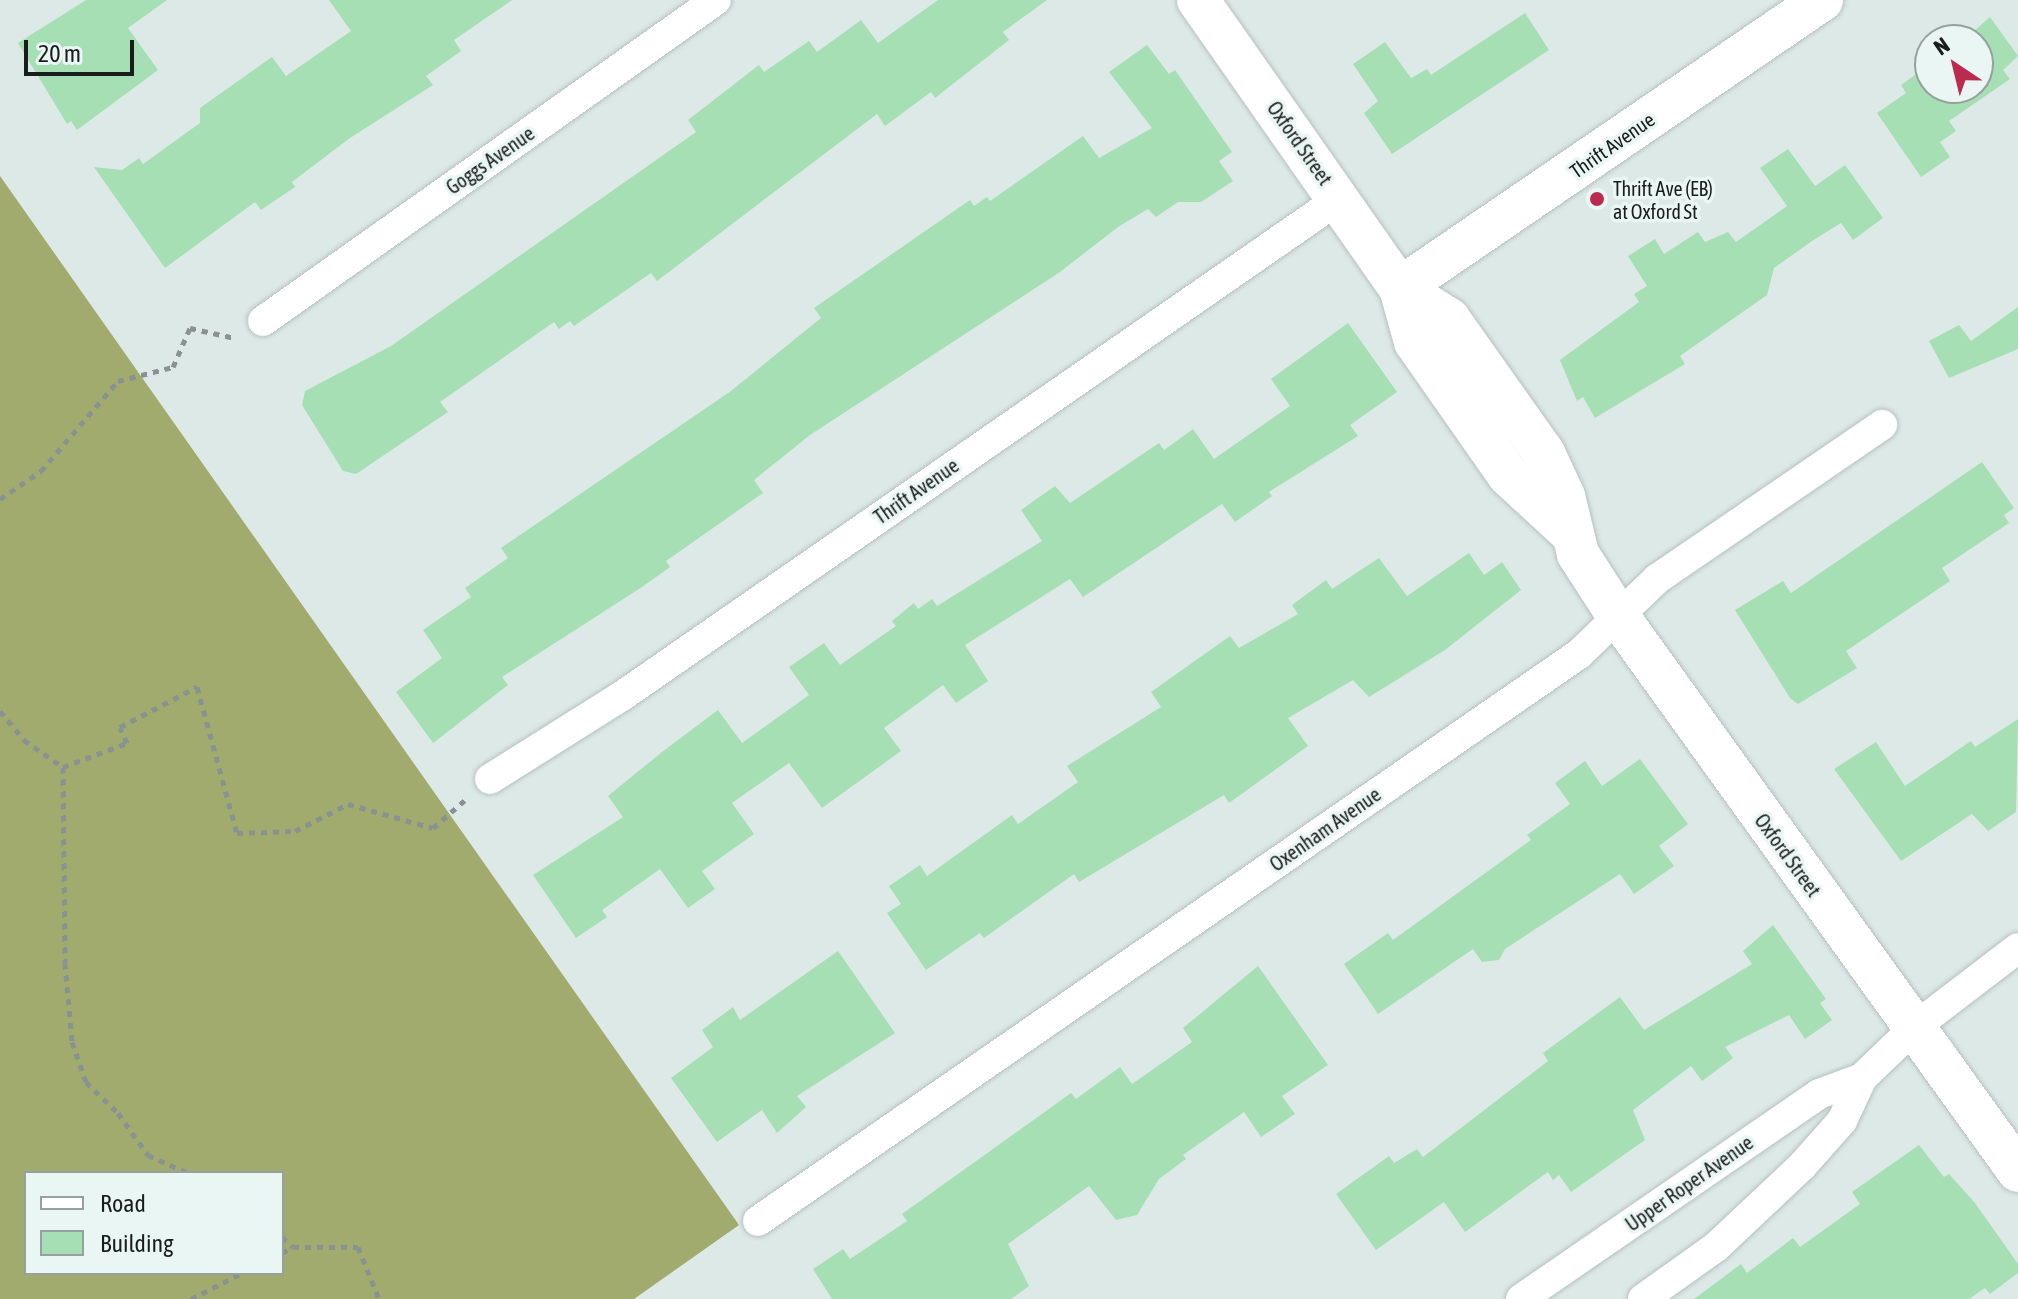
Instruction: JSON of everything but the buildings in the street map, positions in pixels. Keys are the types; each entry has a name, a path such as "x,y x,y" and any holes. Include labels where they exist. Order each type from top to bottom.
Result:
{"street":[{"name":"Goggs Avenue","path":"263,321 716,0"},
{"name":"Oxford Street","path":"1198,0 1400,288 1449,319 1544,453 1564,496 1569,531 1618,616 2018,1171"},
{"name":"Thrift Avenue","path":"1400,288 1822,0"},
{"name":"Thrift Avenue","path":"490,779 622,696 1339,199"},
{"name":"Oxenham Avenue","path":"758,1221 1579,654 1657,579 1882,425"},
{"name":"Upper Roper Avenue","path":"1643,1299 1716,1247 1802,1166 1842,1121 1862,1078 1916,1026 2018,948"},
{"name":"Upper Roper Avenue","path":"1521,1299 1819,1094 1862,1078"}],"path":[{"path":"0,499 41,471 118,381 173,367 190,328 220,335"},
{"path":"63,767 127,743 120,727 197,687 237,833 295,831 348,804 433,828 490,779"},
{"path":"0,711 24,740 63,767"},
{"path":"63,767 62,847 72,1042 86,1082 118,1113 148,1155 184,1171"},
{"path":"284,1239 293,1247"},
{"path":"284,1252 293,1247 358,1247 379,1299"},
{"path":"191,1299 238,1275"}],"green space":[{"path":"0,176 739,1225 634,1299 0,1299"}],"place":[{"name":"Thrift Ave (EB) at Oxford St","path":"1597,199"}]}
